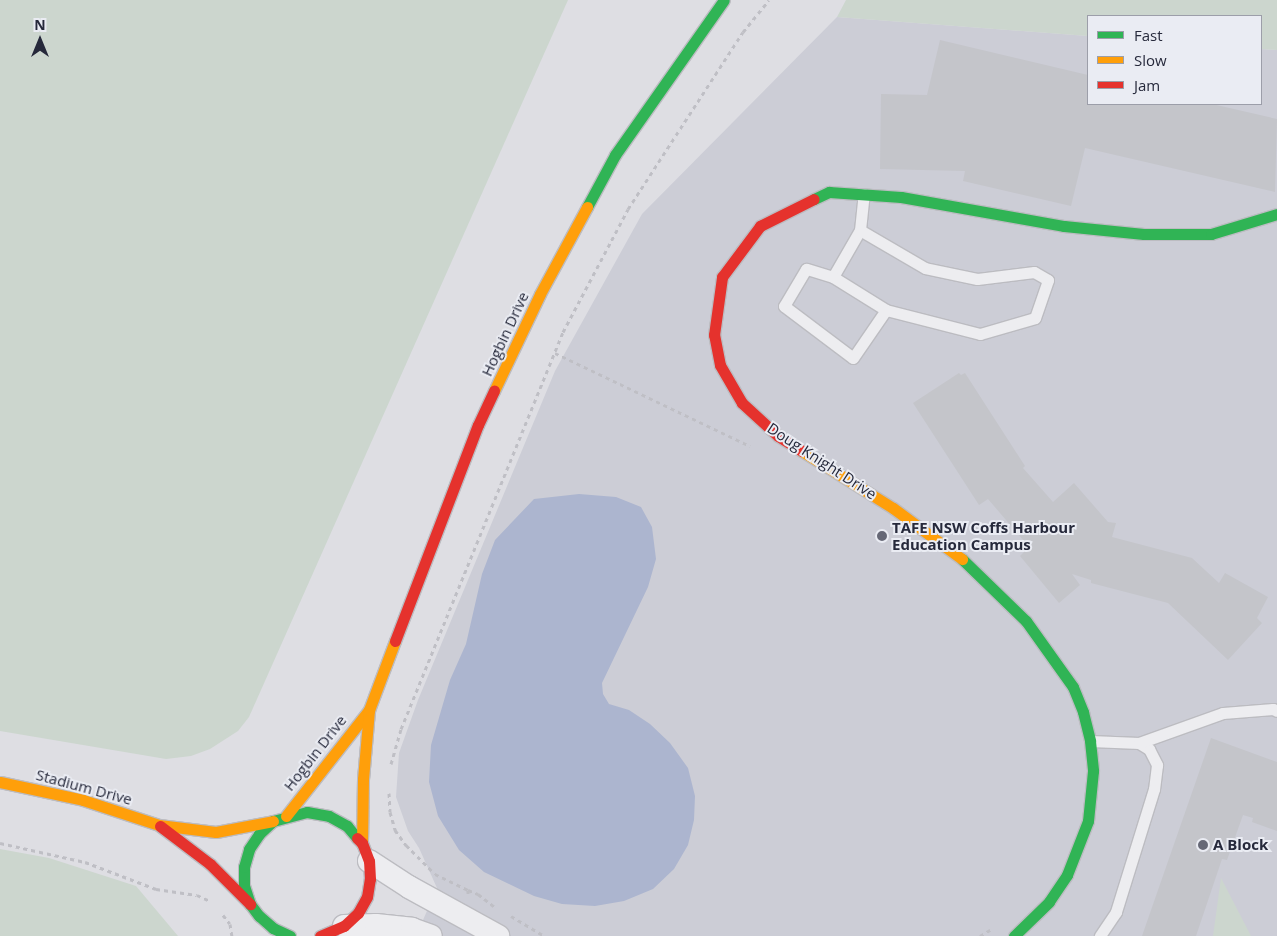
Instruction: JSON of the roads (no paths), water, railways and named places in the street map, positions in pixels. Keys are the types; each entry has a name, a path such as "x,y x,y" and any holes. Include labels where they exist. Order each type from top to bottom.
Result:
{"main road":[{"name":"Hogbin Drive","path":"330,933 358,913 366,897 370,879 365,852 363,780 369,710 478,425 540,294 615,155 724,0"},
{"name":"Doug Knight Drive","path":"1014,936 1049,902 1067,875 1080,847 1092,799 1093,771 1090,742 1083,712 1072,687 1026,622 965,561 893,508 778,436 742,403 720,365 714,335 722,276 760,226 829,192 901,197 1064,226 1144,234 1210,234 1277,214"},
{"name":"Hogbin Drive","path":"286,816 369,710"},
{"name":"Stadium Drive","path":"0,782 82,800 159,825 216,832 273,821"},
{"path":"290,936 273,928 259,916 250,904 244,886 244,867 254,841 259,834 273,821 286,816 307,812 329,816 347,826 365,852"},
{"name":"Stadium Drive","path":"159,825 210,864 250,904"},
{"path":"259,916 259,936"}],"street":[{"path":"365,852 409,887 498,936"},
{"path":"330,933 376,925 403,928 431,936"}],"lane":[{"path":"833,276 860,230 864,194"},
{"path":"860,230 925,268 978,279 1034,272 1048,280 1035,318 980,334 886,310 833,276 806,269 784,306 853,358 886,310"},
{"path":"1090,742 1139,743 1223,713 1273,709 1277,711"},
{"path":"1100,936 1116,912 1154,789 1157,773 1155,757 1149,749 1139,743"}],"water":[{"path":"579,494 616,497 641,507 652,527 656,559 648,587 602,683 603,694 609,704 629,710 650,724 670,743 688,768 695,796 694,820 688,845 674,869 653,889 624,901 595,906 562,904 534,896 484,872 459,850 438,816 429,782 431,745 450,680 466,644 482,574 495,540 534,499"}],"place":[{"name":"TAFE NSW Coffs Harbour Education Campus","path":"882,536"},
{"name":"A Block","path":"1203,845"}]}
